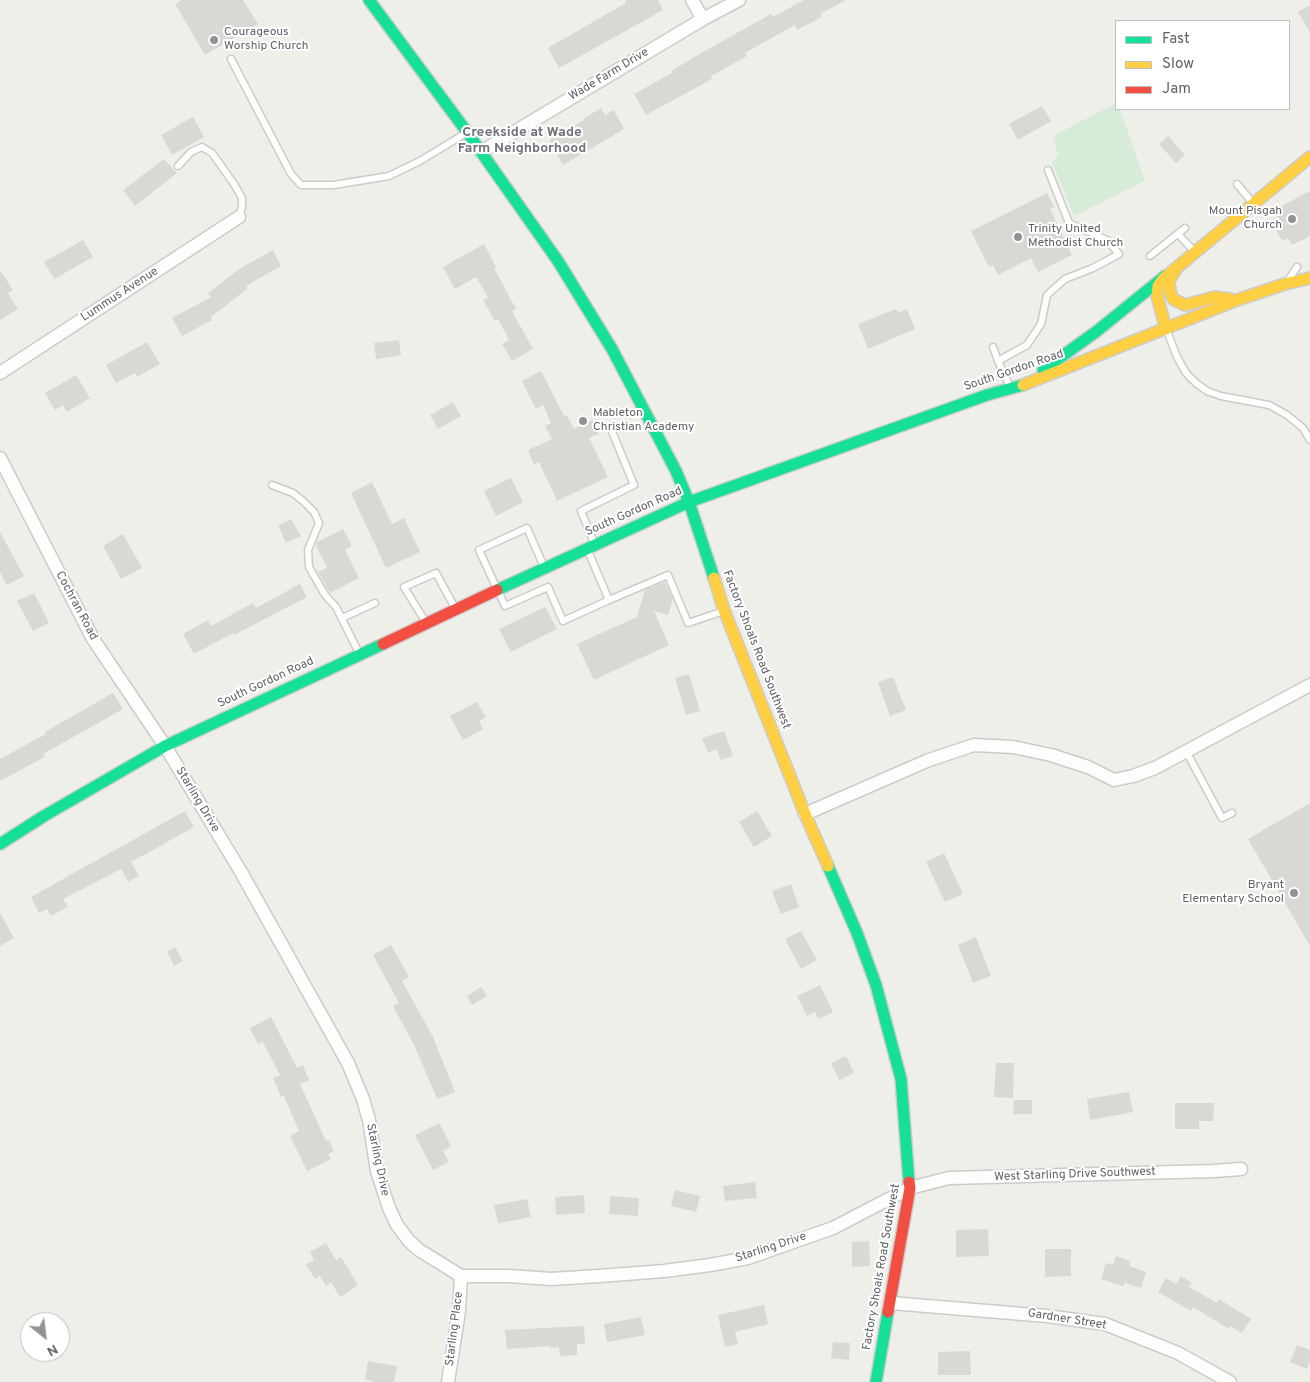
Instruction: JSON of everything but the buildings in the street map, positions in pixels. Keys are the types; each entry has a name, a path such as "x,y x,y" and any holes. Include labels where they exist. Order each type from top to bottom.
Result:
{"street":[{"name":"Factory Shoals Road Southwest","path":"369,0 467,132 558,262 612,349 676,471 689,502 724,610 805,814 857,933 876,985 901,1079 910,1188 876,1382"},
{"path":"692,0 703,19"},
{"name":"Wade Farm Drive","path":"481,152 703,19 739,0"},
{"path":"1016,387 1097,331 1310,156"},
{"name":"Lummus Avenue","path":"0,373 239,217"},
{"path":"1177,266 1169,281 1170,292 1173,298 1185,305 1215,297 1237,300"},
{"path":"1166,330 1157,296 1158,286 1177,266"},
{"name":"South Gordon Road","path":"0,844 44,816 165,746 689,502 987,395 1016,387 1166,330 1237,300 1310,278"},
{"name":"Cochran Road","path":"0,458 93,638 165,746"},
{"path":"805,814 929,760 974,745 1013,747 1051,755 1088,767 1114,780 1133,776 1155,768 1310,685"},
{"name":"Starling Drive","path":"165,746 241,872 348,1063 363,1099 369,1120 377,1171 389,1208 397,1225 409,1241 419,1250 461,1276 508,1276 551,1279 589,1277 664,1271 748,1258 833,1228 910,1188"},
{"name":"West Starling Drive Southwest","path":"910,1188 949,1178 1241,1169"},
{"name":"Starling Place","path":"448,1382 459,1311 461,1276"},
{"name":"Gardner Street","path":"891,1303 1003,1311 1105,1324 1178,1353 1230,1382"}],"lane":[{"path":"230,59 291,174 301,186 334,185 389,176 420,161 467,132"},
{"path":"178,166 192,152 202,148 212,153 242,198 239,217"},
{"path":"998,361 1027,345 1041,324 1047,295 1065,279 1093,268 1119,254 1107,240 1069,223 1048,170"},
{"path":"1237,184 1253,203"},
{"path":"1150,256 1184,228"},
{"path":"1178,234 1194,252"},
{"path":"1286,284 1297,267"},
{"path":"1166,330 1177,357 1186,373 1196,384 1207,391 1221,396 1268,405 1287,415 1303,428 1310,440"},
{"path":"992,347 998,361 1016,387"},
{"path":"609,600 590,547 581,511 634,485 611,429"},
{"path":"272,485 293,493 304,500 314,512 319,523 308,550 309,567 325,595 336,607 360,654"},
{"path":"545,568 527,528 479,550 505,606 548,587 563,621 668,575 688,623 724,610"},
{"path":"426,623 404,587 436,573 456,609"},
{"path":"342,618 374,603"},
{"path":"1186,752 1222,818 1232,813"}],"green space":[{"path":"1115,104 1115,110 1120,110 1145,181 1074,216 1052,162 1058,155 1053,136"}],"traffic: fast":[{"path":"369,0 467,132 558,261 612,349 676,471 689,502 714,578"},
{"path":"1043,370 1097,331 1165,276"},
{"path":"497,590 689,502 987,395 1023,385"},
{"path":"0,844 44,816 165,746 383,644"},
{"path":"828,866 857,933 876,985 901,1079 909,1182"},
{"path":"876,1382 888,1312"}],"traffic: slow":[{"path":"1166,329 1157,296 1158,286 1163,279 1310,157"},
{"path":"1175,271 1169,281 1173,299 1185,305 1215,297 1230,299"},
{"path":"1023,385 1237,300 1310,278"},
{"path":"714,578 724,610 805,814 828,866"}],"traffic: jam":[{"path":"383,644 497,590"},
{"path":"888,1312 910,1188 909,1182"}],"place":[{"name":"Courageous Worship Church","path":"214,40"},
{"name":"Mount Pisgah Church","path":"1292,219"},
{"name":"Trinity United Methodist Church","path":"1018,237"},
{"name":"Mableton Christian Academy","path":"583,421"},
{"name":"Bryant Elementary School","path":"1294,893"}],"district":[{"name":"Creekside at Wade Farm Neighborhood","path":"522,142"}]}
